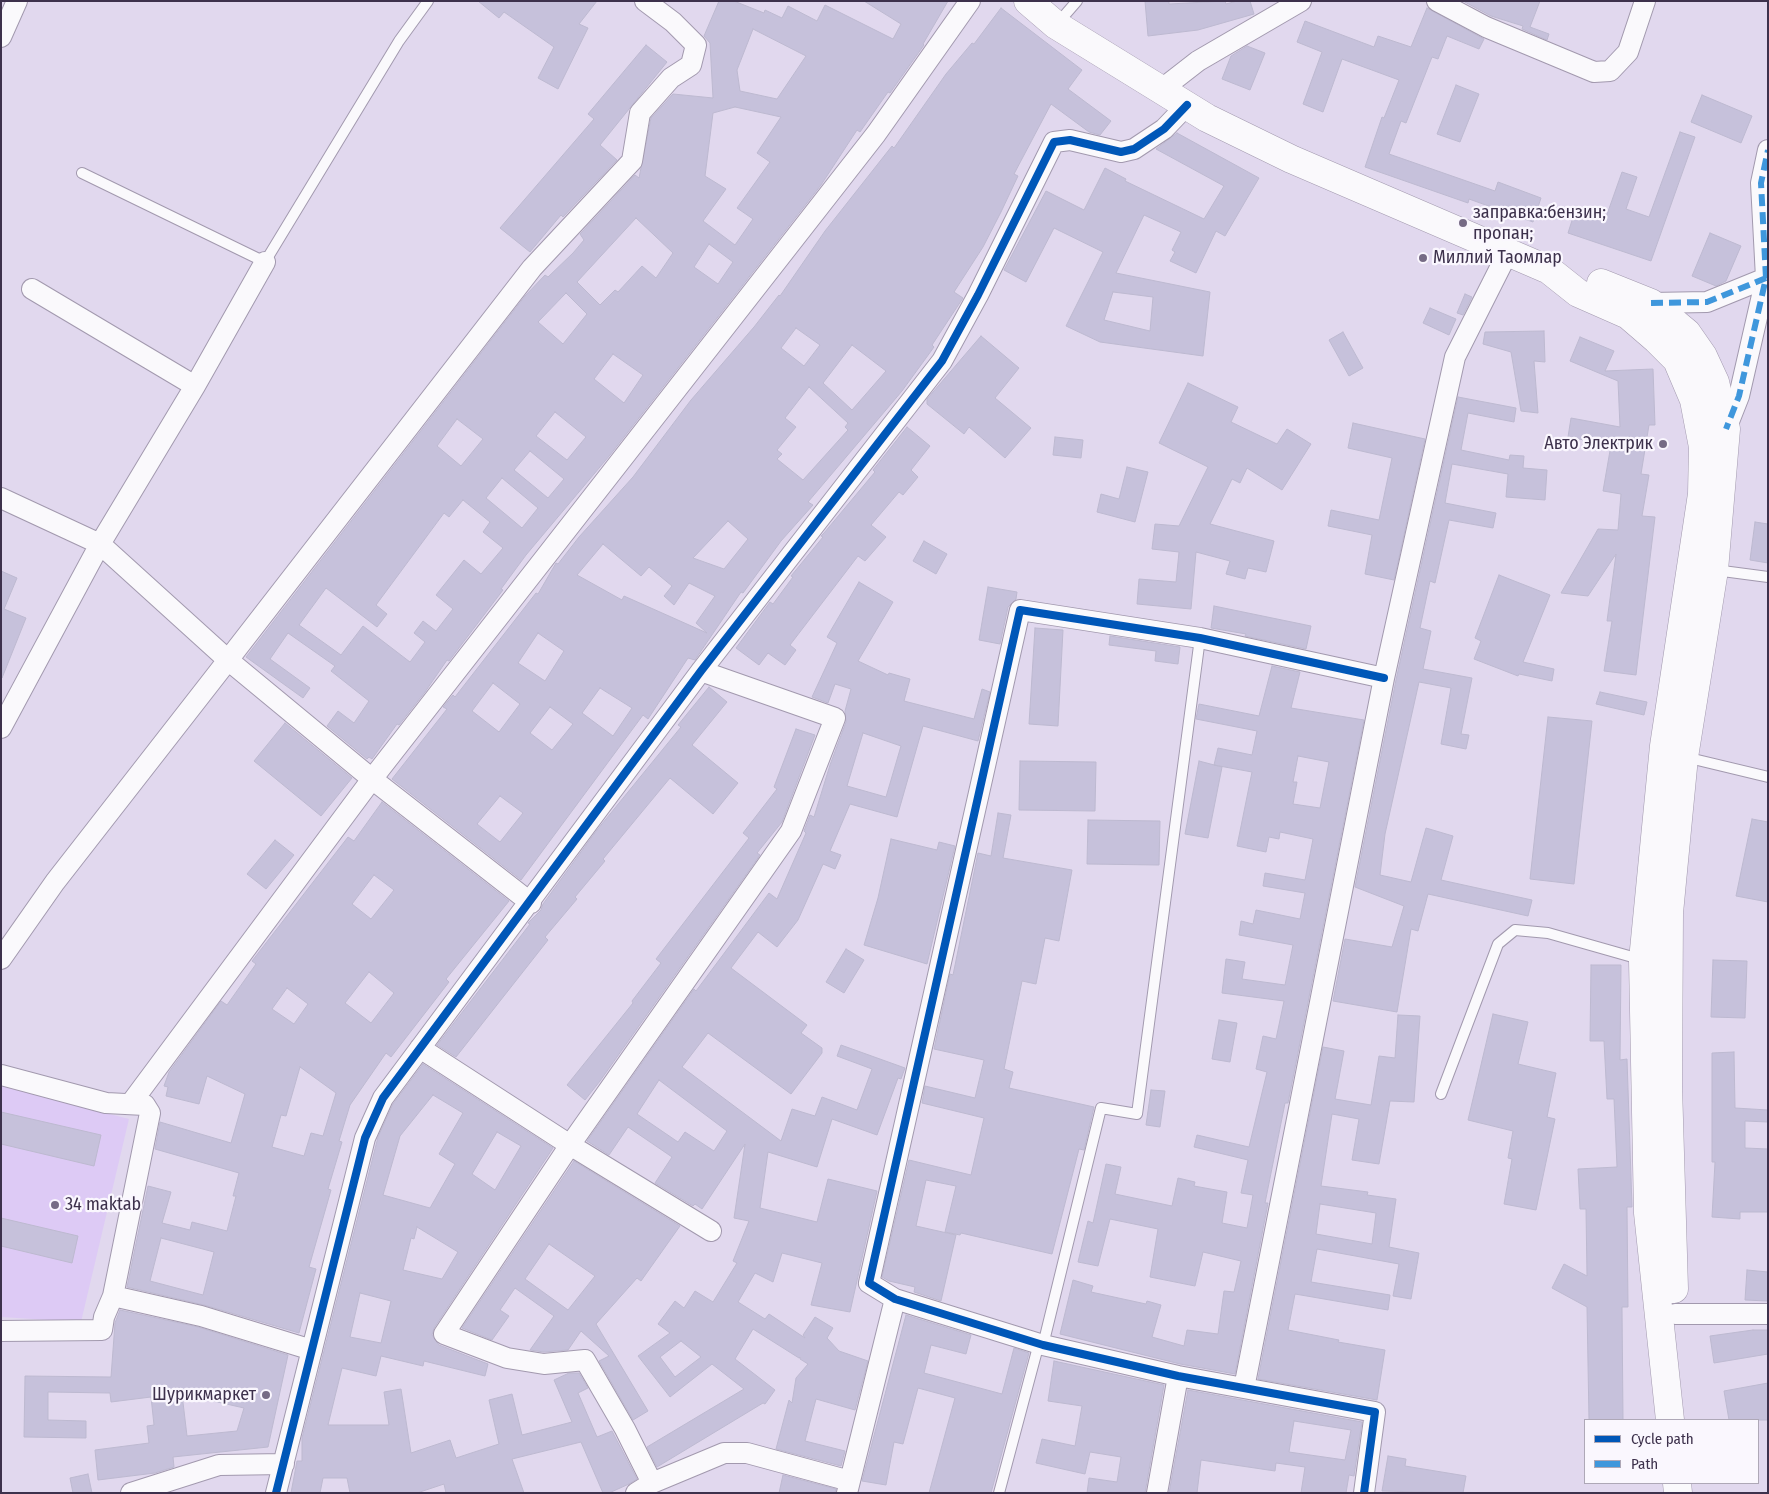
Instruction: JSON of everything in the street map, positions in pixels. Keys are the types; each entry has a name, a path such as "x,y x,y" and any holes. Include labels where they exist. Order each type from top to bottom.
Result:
{"main road":[{"path":"1028,1 1056,25 1207,118 1291,159 1549,270 1585,277 1651,303 1687,334 1703,356 1715,382 1726,428 1714,570 1658,912 1643,960 1648,1213 1670,1419"},
{"path":"1549,270 1578,292 1628,314 1677,360 1694,400 1703,447 1702,494 1664,746 1658,912 1668,1086 1675,1314 1682,1419"}],"street":[{"path":"1,37 17,1"},
{"path":"1,959 56,882 532,268 632,161 640,114 671,78 691,65 696,45 672,22 645,1"},
{"path":"131,1103 372,779 876,134 970,1"},
{"path":"1162,89 1198,61 1301,1"},
{"path":"1437,1 1486,27 1594,72 1610,71 1628,52 1645,1"},
{"path":"276,1493 368,1131 383,1098 511,924 531,902 701,671 942,361 978,295 1054,142 1070,140 1121,152 1134,149 1164,129 1187,105"},
{"path":"1726,428 1739,396 1767,272 1762,183 1768,150"},
{"path":"1244,1388 1384,678 1455,357 1508,252"},
{"path":"1,728 100,544 195,386 265,262"},
{"path":"1651,303 1707,302 1767,272"},
{"path":"32,289 195,386"},
{"path":"1,498 100,544 228,660 372,779 531,902"},
{"path":"1364,1493 1375,1412 1178,1376 1041,1344 895,1299 869,1283 1020,610 1200,638 1384,678"},
{"path":"701,671 835,718 791,831 570,1144 444,1334 507,1358 544,1364 585,1360 625,1429 644,1488 724,1453 747,1453 848,1487 895,1299"},
{"path":"420,1048 711,1231"},
{"path":"1,1075 106,1103 145,1105 150,1113 113,1296 104,1317 102,1330 1,1331"},
{"path":"113,1296 201,1316 312,1350"},
{"path":"1675,1314 1768,1314"},
{"path":"1157,1493 1178,1376"},
{"path":"131,1493 219,1465 284,1464"}],"lane":[{"path":"82,173 265,262 399,41 428,1"},
{"path":"1056,25 1077,1"},
{"path":"1714,570 1768,576"},
{"path":"999,1493 1041,1344 1101,1108 1137,1114 1200,638"},
{"path":"1684,757 1768,777"},
{"path":"1441,1094 1498,944 1515,930 1548,933 1643,960"}],"shaded area":[{"name":"34 maktab","path":"1,1086 129,1119 81,1322 1,1317"}],"building":[{"path":"478,1 597,1 579,24 588,28 558,89 538,78 554,47 504,12 499,18"},
{"path":"719,1 734,1 764,13 765,10 782,18 788,6 817,21 825,5 893,39 901,24 864,1 948,1 924,45 860,132 857,130 821,185 610,455 526,555 501,589 503,590 449,661 447,660 399,725 397,724 372,759 369,757 367,759 327,726 338,711 354,723 369,701 331,671 335,666 288,633 270,659 310,688 303,698 246,657 525,296 545,275 548,277 573,253 584,240 580,234 635,175 639,178 651,118 673,94 713,98 710,43 704,36","holes":["753,29 806,56 777,99 740,91 737,70","735,107 781,117 757,153 770,162 737,208 753,219 735,245 703,221 726,189 705,176 713,113","636,218 673,253 656,278 642,266 618,292 615,290 600,305 577,282","709,244 733,262 718,284 694,267","566,293 587,314 563,344 538,322","613,354 643,375 624,403 594,379","555,412 586,437 567,460 536,436","457,419 483,439 461,466 437,446","530,451 564,479 548,498 514,470","502,478 538,508 522,528 486,498","463,500 490,522 483,532 503,548 481,574 464,560 436,595 453,609 436,631 423,621 414,633 425,642 410,662 363,626 341,655 299,625 326,588 377,627 387,614 376,605 444,513 449,517"]},
{"path":"1145,1 1169,1 1169,4 1225,1 1226,4 1237,1 1250,1 1254,14 1198,30 1148,36"},
{"path":"1463,1 1540,1 1530,27 1549,34 1547,40 1522,29 1523,26 1491,16"},
{"path":"1001,8 1082,70 1068,89 1111,121 1100,135 1089,132 1051,104 1014,174 1018,176 983,247 954,292 963,298 932,345 934,347 902,391 808,502 813,505 781,541 743,593 741,592 695,660 688,658 648,719 643,715 521,880 392,779 447,709 443,707 453,695 455,697 536,593 538,594 556,563 558,564 579,537 633,477 691,400 780,296 825,231 892,146 894,148 946,74 972,43 974,44","holes":["796,328 820,345 804,366 781,348","852,345 886,371 852,410 823,383","809,387 848,423 845,427 848,430 803,480 777,459 782,454 777,450 796,427 785,418","728,521 748,539 724,569 693,558","603,544 641,576 649,567 672,586 664,596 674,605 689,583 715,596 696,623 707,633 624,596 622,600 577,575","538,633 564,651 545,681 518,663","493,683 520,704 499,732 472,711","600,688 632,708 613,736 582,713","550,707 573,724 552,750 530,733","500,796 523,813 500,842 477,824"]},
{"path":"1427,8 1484,39 1479,49 1447,36 1438,59 1432,57 1406,123 1401,121 1389,154 1495,191 1498,182 1541,198 1533,222 1469,199 1468,203 1365,167 1382,117 1384,118 1399,80 1342,59 1323,112 1303,104 1322,52 1297,42 1305,21 1374,47 1378,36 1411,47"},
{"path":"646,45 667,62 600,145 617,160 563,217 561,215 530,252 500,228 594,119 588,114"},
{"path":"1247,46 1265,53 1250,90 1222,79 1231,56"},
{"path":"1456,85 1479,94 1460,142 1437,134"},
{"path":"1702,95 1752,116 1741,143 1691,122"},
{"path":"1680,132 1695,137 1651,261 1568,233 1575,211 1605,220 1622,172 1637,177 1626,209 1649,217"},
{"path":"1177,133 1259,178 1225,236 1216,231 1196,273 1170,261 1175,252 1172,250 1181,232 1144,215 1116,273 1210,292 1203,356 1100,342 1066,326 1103,252 1054,228 1026,282 1004,270 1046,191 1084,210 1105,168 1126,179 1125,181 1204,219 1224,186 1156,149","holes":["1113,292 1153,297 1150,331 1104,320"]},
{"path":"1710,233 1741,246 1726,281 1716,286 1692,276"},
{"path":"1465,294 1472,297 1463,315 1457,313"},
{"path":"1430,308 1456,319 1449,335 1423,323"},
{"path":"1544,331 1545,362 1534,361 1538,413 1521,411 1511,352 1483,344 1485,332"},
{"path":"1343,332 1363,368 1349,376 1329,340"},
{"path":"981,336 1019,368 995,398 1031,428 1005,458 969,427 964,434 927,404 927,399"},
{"path":"1580,337 1614,351 1605,371 1653,369 1655,425 1649,425 1641,474 1649,475 1642,516 1655,517 1636,675 1604,671 1612,621 1607,621 1616,554 1588,596 1561,593 1598,529 1618,530 1621,494 1603,491 1611,445 1568,437 1571,418 1620,427 1618,381 1570,361"},
{"path":"1188,383 1238,407 1231,422 1277,444 1287,429 1311,444 1282,490 1247,468 1240,483 1232,479 1210,524 1274,541 1266,572 1248,568 1245,579 1226,574 1230,561 1196,552 1191,609 1137,604 1139,579 1176,582 1179,552 1152,549 1155,524 1179,526 1208,467 1159,443"},
{"path":"1458,397 1516,408 1514,422 1468,413 1461,450 1509,460 1510,455 1524,456 1523,468 1547,470 1545,500 1506,497 1508,474 1452,464 1445,503 1496,513 1493,528 1449,520 1435,583 1430,581 1420,628 1431,631 1423,669 1472,678 1461,734 1469,735 1466,749 1441,744 1451,688 1419,682 1385,834 1380,875 1411,882 1426,828 1453,836 1441,880 1532,900 1528,916 1428,894 1418,931 1411,929 1397,1012 1333,1001 1345,939 1392,947 1404,906 1355,887 1396,680"},
{"path":"1353,423 1425,439 1394,580 1365,574 1372,535 1328,526 1331,510 1379,520 1392,458 1348,448"},
{"path":"907,427 930,446 911,470 918,477 903,495 899,492 871,525 886,537 865,561 858,556 790,645 796,650 785,665 768,653 759,665 736,648 770,602 773,604 793,577 791,576 823,537 821,536 875,472 873,470"},
{"path":"1055,437 1083,440 1081,458 1053,455"},
{"path":"1127,467 1148,472 1135,522 1097,512 1101,494 1119,499"},
{"path":"1755,522 1768,524 1768,563 1750,560"},
{"path":"924,541 947,554 936,574 913,561"},
{"path":"1,571 17,578 4,609 26,618 2,678"},
{"path":"1499,575 1550,595 1523,662 1554,669 1552,681 1519,674 1518,676 1474,659 1481,641 1475,638"},
{"path":"859,582 893,602 858,661 888,675 889,673 910,679 904,701 974,719 982,689 990,692 978,741 923,726 897,817 850,804 830,851 841,855 835,869 823,864 798,920 777,947 758,932 731,968 807,1025 801,1033 822,1048 822,1053 791,1094 708,1033 682,1067 781,1141 792,1109 815,1116 822,1097 857,1110 872,1069 837,1056 841,1045 905,1068 901,1079 898,1078 877,1135 832,1119 817,1167 768,1152 760,1208 817,1222 828,1179 877,1191 850,1312 811,1305 822,1263 782,1253 773,1282 755,1273 738,1302 765,1319 769,1314 805,1338 803,1335 815,1317 833,1328 827,1338 839,1351 868,1361 855,1410 816,1399 805,1441 845,1451 841,1466 776,1449 789,1400 792,1403 796,1378 808,1364 800,1359 800,1357 753,1329 735,1359 775,1390 765,1404 763,1403 657,1467 647,1447 744,1389 712,1364 670,1397 638,1356 670,1333 658,1324 675,1301 684,1308 695,1291 713,1302 737,1263 733,1261 749,1221 734,1218 745,1144 702,1209 695,1204 693,1206 655,1183 672,1157 628,1127 609,1155 587,1141 694,989 696,991 769,893 777,899 806,833 804,831 810,815 814,817 846,722 845,711 851,689 835,684 828,703 812,697 837,643 827,637","holes":["863,733 901,746 886,797 847,786","659,1080 727,1131 714,1151 685,1132 678,1142 637,1114","681,1341 701,1357 675,1377 660,1357"]},
{"path":"988,587 1017,592 1016,599 1008,607 1000,644 979,640"},
{"path":"1214,606 1311,626 1306,649 1245,636 1246,634 1211,628"},
{"path":"1035,628 1063,630 1058,726 1029,724"},
{"path":"1110,636 1180,647 1178,664 1155,661 1156,651 1109,645"},
{"path":"1272,666 1300,672 1291,708 1364,720 1288,1103 1285,1103 1265,1203 1268,1203 1235,1374 1180,1364 1060,1334 1073,1280 1093,1286 1091,1292 1146,1304 1147,1301 1161,1305 1152,1337 1184,1346 1187,1330 1218,1334 1224,1291 1234,1292 1241,1261 1203,1252 1195,1286 1150,1277 1158,1229 1110,1219 1098,1266 1078,1262 1088,1221 1093,1223 1106,1164 1121,1167 1115,1194 1172,1206 1178,1178 1195,1182 1194,1186 1227,1192 1222,1223 1247,1228 1253,1195 1241,1193 1248,1160 1194,1147 1197,1135 1249,1147 1267,1072 1256,1069 1263,1036 1276,1039 1284,1001 1222,993 1226,959 1245,962 1242,979 1285,985 1293,945 1239,935 1241,921 1253,924 1256,910 1300,919 1305,893 1263,886 1265,873 1305,880 1313,839 1280,832 1279,839 1269,837 1266,852 1237,846 1252,772 1214,765 1218,748 1252,755 1257,731 1196,719 1199,704 1259,716","holes":["1298,756 1329,762 1320,808 1293,804 1297,782 1293,782"]},
{"path":"709,687 727,702 692,745 738,783 713,814 670,778 603,859 605,861 575,897 577,899 545,937 548,940 456,1057 437,1045 530,924 528,923 541,910 543,904 597,830 681,727 678,725"},
{"path":"1600,692 1647,702 1644,715 1596,704"},
{"path":"1548,717 1592,721 1574,884 1530,879"},
{"path":"285,723 352,778 321,816 254,761"},
{"path":"796,729 815,735 782,822 757,853 760,855 585,1100 567,1085 633,1003 632,1001 661,963 656,959 749,838 743,833 777,789 774,787"},
{"path":"1020,761 1096,762 1095,811 1019,810"},
{"path":"1199,761 1222,767 1208,838 1185,834"},
{"path":"382,802 509,901 446,979 449,982 391,1057 386,1053 350,1105 339,1141 342,1142 328,1189 331,1190 309,1267 316,1269 299,1333 204,1305 127,1287 148,1186 171,1192 162,1223 190,1230 192,1222 227,1231 236,1196 233,1196 239,1173 155,1149 160,1122 231,1143 245,1094 207,1076 199,1104 166,1096 168,1087 164,1086 169,1072 221,1001 227,1005 256,964 252,961 348,837 354,841","holes":["374,875 394,890 371,919 352,904","369,972 394,993 371,1023 345,1003","287,988 308,1004 294,1024 272,1009","300,1067 336,1093 323,1136 311,1133 304,1156 272,1147 281,1115 286,1116","161,1238 214,1252 203,1295 150,1281"]},
{"path":"998,813 1011,815 1003,858 1072,870 1059,941 1045,938 1036,984 1022,981 1004,1069 1013,1072 1009,1088 1094,1107 1084,1150 1079,1149 1052,1254 961,1233 960,1235 945,1232 956,1186 926,1180 916,1226 956,1235 941,1301 914,1292 915,1287 889,1281 882,1277 909,1160 971,1175 984,1118 922,1103 925,1086 975,1098 984,1060 934,1049 950,974 953,975 978,853 991,856"},
{"path":"1752,819 1768,822 1768,902 1736,896"},
{"path":"1088,820 1160,821 1159,865 1087,864"},
{"path":"891,839 937,850 939,842 955,846 927,964 864,945 878,898"},
{"path":"275,840 294,855 266,889 247,874"},
{"path":"846,949 864,960 844,993 826,982"},
{"path":"1713,960 1747,961 1745,1018 1711,1017"},
{"path":"1591,965 1621,965 1620,1060 1627,1059 1632,1207 1627,1207 1628,1307 1622,1307 1623,1419 1589,1419 1587,1307 1552,1288 1564,1264 1587,1276 1586,1209 1580,1209 1578,1169 1617,1167 1614,1099 1607,1099 1604,1041 1590,1041"},
{"path":"1493,1014 1528,1022 1518,1064 1556,1073 1547,1117 1555,1119 1536,1210 1504,1204 1512,1159 1508,1158 1513,1131 1468,1120"},
{"path":"1398,1015 1420,1016 1414,1102 1390,1101 1379,1164 1352,1160 1359,1119 1332,1114 1321,1186 1368,1192 1367,1195 1396,1199 1389,1247 1419,1253 1411,1299 1393,1296 1399,1264 1317,1249 1311,1282 1390,1295 1388,1310 1295,1294 1288,1330 1339,1340 1338,1342 1385,1350 1377,1400 1258,1379 1323,1047 1344,1051 1335,1099 1371,1105 1379,1056 1395,1058","holes":["1320,1204 1376,1213 1372,1244 1316,1234"]},
{"path":"1219,1020 1237,1023 1230,1062 1212,1059"},
{"path":"1734,1052 1735,1108 1768,1110 1768,1122 1745,1121 1745,1148 1768,1149 1768,1212 1740,1212 1740,1219 1712,1217 1715,1162 1712,1162 1712,1053"},
{"path":"423,1064 553,1148 434,1328 432,1335 439,1345 488,1364 485,1376 424,1361 423,1366 381,1356 376,1376 342,1368 328,1425 389,1425 384,1392 401,1389 411,1453 450,1440 456,1458 499,1444 489,1400 512,1394 522,1435 572,1422 554,1380 569,1373 579,1373 588,1388 578,1393 597,1437 612,1431 637,1479 609,1493 603,1493 581,1442 512,1459 524,1493 446,1493 444,1484 417,1493 350,1493 347,1478 323,1478 320,1493 291,1493 297,1461 302,1461 302,1438 378,1137 393,1104","holes":["433,1095 463,1113 439,1154 455,1164 430,1208 383,1195 400,1136","497,1132 521,1146 495,1190 472,1174","417,1227 458,1252 442,1279 403,1270 411,1238 414,1239","360,1293 391,1301 381,1343 350,1337"]},
{"path":"1151,1090 1165,1091 1160,1127 1146,1125"},
{"path":"1,1112 101,1135 94,1166 1,1144"},
{"path":"574,1161 680,1226 641,1281 637,1278 596,1324 648,1411 633,1420 599,1361 609,1356 581,1331 568,1350 544,1352 530,1350 554,1316 515,1288 500,1310 509,1316 492,1340 462,1328","holes":["549,1244 595,1276 568,1310 525,1279"]},
{"path":"1,1218 78,1236 72,1263 1,1246"},
{"path":"1747,1270 1768,1272 1768,1301 1745,1300"},
{"path":"120,1310 198,1327 288,1355 268,1447 173,1457 174,1467 155,1473 98,1480 95,1450 149,1443 147,1426 154,1425 151,1397 111,1402 110,1393 48,1392 48,1420 86,1421 86,1438 24,1437 25,1376 111,1377 115,1323","holes":["182,1394 244,1408 237,1431 187,1436"]},
{"path":"906,1315 971,1335 966,1354 931,1345 924,1373 1002,1394 1014,1348 1029,1353 991,1493 929,1493 955,1398 918,1388 903,1444 894,1442 886,1485 862,1481"},
{"path":"1753,1330 1768,1330 1768,1354 1714,1363 1710,1336"},
{"path":"1054,1361 1164,1385 1145,1493 1087,1493 1089,1478 1117,1482 1121,1457 1090,1452 1085,1474 1036,1463 1042,1439 1075,1446 1082,1406 1048,1401"},
{"path":"1768,1383 1768,1420 1729,1419 1724,1391"},
{"path":"1188,1390 1362,1422 1354,1476 1349,1475 1346,1493 1301,1493 1305,1467 1276,1463 1275,1471 1201,1460 1197,1493 1169,1493","holes":["1294,1421 1351,1430 1345,1460 1289,1452"]},
{"path":"1388,1456 1406,1459 1405,1466 1466,1476 1463,1493 1382,1491"},
{"path":"88,1474 92,1493 73,1493 70,1478"},
{"path":"783,1475 836,1489 835,1493 779,1493"}],"marked path":[{"path":"1766,278 1761,183 1768,150"},
{"path":"1651,303 1707,302 1766,278 1739,396 1726,429"}],"cycle path":[{"path":"276,1493 365,1138 383,1098 701,671 942,361 978,295 1054,142 1070,140 1121,152 1134,149 1164,129 1187,105"},
{"path":"1364,1493 1375,1412 1178,1376 1043,1345 895,1299 869,1283 1020,610 1200,638 1384,678"}],"place":[{"name":"заправка:бензин; пропан;","path":"1463,223"},
{"name":"Миллий Таомлар","path":"1423,258"},
{"name":"Авто Электрик","path":"1663,444"},
{"name":"34 maktab","path":"55,1205"},
{"name":"Шурикмаркет","path":"266,1395"}]}
